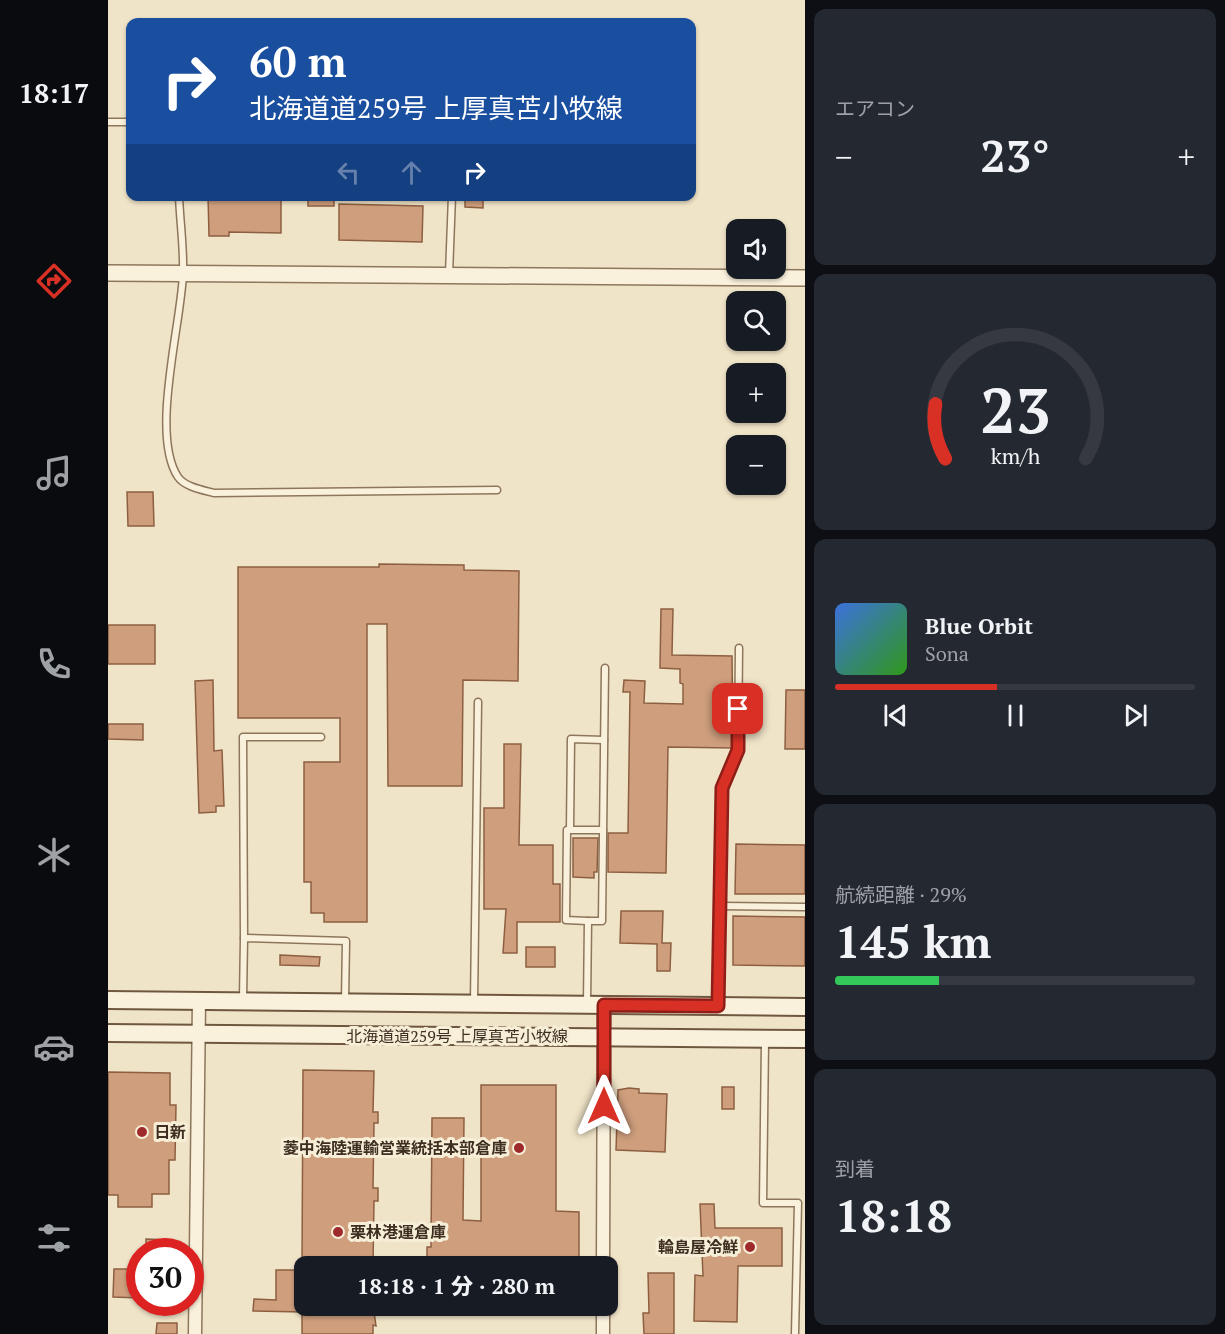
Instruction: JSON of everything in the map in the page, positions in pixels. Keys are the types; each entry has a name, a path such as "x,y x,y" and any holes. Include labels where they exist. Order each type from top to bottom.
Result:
{"main road":[{"name":"北海道道259号 上厚真苫小牧線","path":"108,1000 805,1007"},
{"name":"北海道道259号 上厚真苫小牧線","path":"108,1033 805,1039"}],"street":[{"path":"108,273 805,278"},
{"path":"195,1334 199,1001"},
{"path":"603,1256 604,1005"},
{"path":"603,1316 603,1334"}],"lane":[{"path":"108,122 126,122"},
{"path":"179,201 183,274 166,417 169,455 178,478 196,489 214,493 497,490"},
{"path":"449,275 452,201"},
{"path":"718,1006 722,788 738,750 739,648"},
{"path":"603,830 567,830 566,920 602,921 605,668"},
{"path":"474,1004 478,702"},
{"path":"243,1002 243,737 321,737"},
{"path":"570,830 571,739 604,740"},
{"path":"720,906 805,907"},
{"path":"587,1005 588,921"},
{"path":"244,938 346,941 345,1003"},
{"path":"765,1039 763,1203 798,1203 795,1334"}],"building":[{"path":"208,201 281,201 281,233 229,232 229,236 209,236"},
{"path":"308,201 334,201 334,206 308,206"},
{"path":"465,201 483,201 483,208 465,207"},
{"path":"339,204 423,206 422,242 339,240"},
{"path":"127,492 153,492 154,526 128,526"},
{"path":"379,564 464,565 464,570 519,571 518,681 463,680 462,786 388,786 387,624 367,624 367,922 324,922 324,913 311,913 311,882 304,882 304,762 340,762 340,718 238,718 238,567 379,567"},
{"path":"661,609 673,609 672,655 732,656 733,748 668,747 666,873 608,872 608,833 628,833 630,692 623,692 624,680 645,681 644,703 683,704 680,669 660,668"},
{"path":"108,625 155,625 155,664 108,664"},
{"path":"213,680 214,751 222,750 224,806 216,806 216,812 199,813 195,681"},
{"path":"786,690 805,690 805,749 785,749"},
{"path":"108,724 143,724 143,740 108,739"},
{"path":"504,744 521,744 519,845 553,845 553,884 560,884 560,922 517,922 517,953 503,953 506,909 484,909 484,808 504,808"},
{"path":"573,838 598,838 597,872 594,872 594,878 573,877"},
{"path":"736,844 805,845 805,894 735,894"},
{"path":"621,911 663,911 662,943 671,943 670,971 657,971 657,944 620,943"},
{"path":"733,916 805,917 805,966 733,965"},
{"path":"526,947 555,947 555,967 526,967"},
{"path":"280,955 320,957 319,966 280,965"},
{"name":"栗林港運倉庫","path":"303,1070 374,1071 373,1112 378,1112 378,1123 374,1123 373,1188 378,1188 378,1201 374,1201 373,1256 302,1256"},
{"name":"日新","path":"108,1072 170,1073 170,1105 176,1105 175,1160 169,1160 169,1194 152,1194 152,1207 118,1207 118,1195 108,1195"},
{"name":"菱中海陸運輸営業統括本部倉庫","path":"481,1085 556,1085 556,1211 579,1212 579,1256 427,1256 427,1247 431,1247 432,1118 464,1118 463,1220 481,1221"},
{"path":"722,1087 734,1087 734,1109 722,1109"},
{"path":"639,1089 639,1093 667,1094 665,1152 616,1150 618,1090"},
{"path":"700,1204 714,1204 715,1228 782,1228 782,1266 738,1266 737,1322 694,1321 695,1275 703,1276"},
{"path":"114,1269 126,1269 126,1297 113,1297"},
{"path":"276,1270 294,1270 294,1312 253,1311 254,1299 276,1300"},
{"path":"648,1273 674,1273 674,1334 644,1334 643,1313 649,1313"},
{"path":"302,1316 375,1316 376,1326 373,1325 373,1334 302,1334"},
{"path":"157,1323 177,1323 177,1334 156,1334"}],"place":[{"name":"日新","path":"142,1132"},
{"name":"菱中海陸運輸営業統括本部倉庫","path":"519,1148"},
{"name":"栗林港運倉庫","path":"338,1232"},
{"name":"輪島屋冷鮮","path":"750,1247"}],"route":[{"path":"604,1106 604,1005 718,1006 722,788 738,750 738,709"}]}
